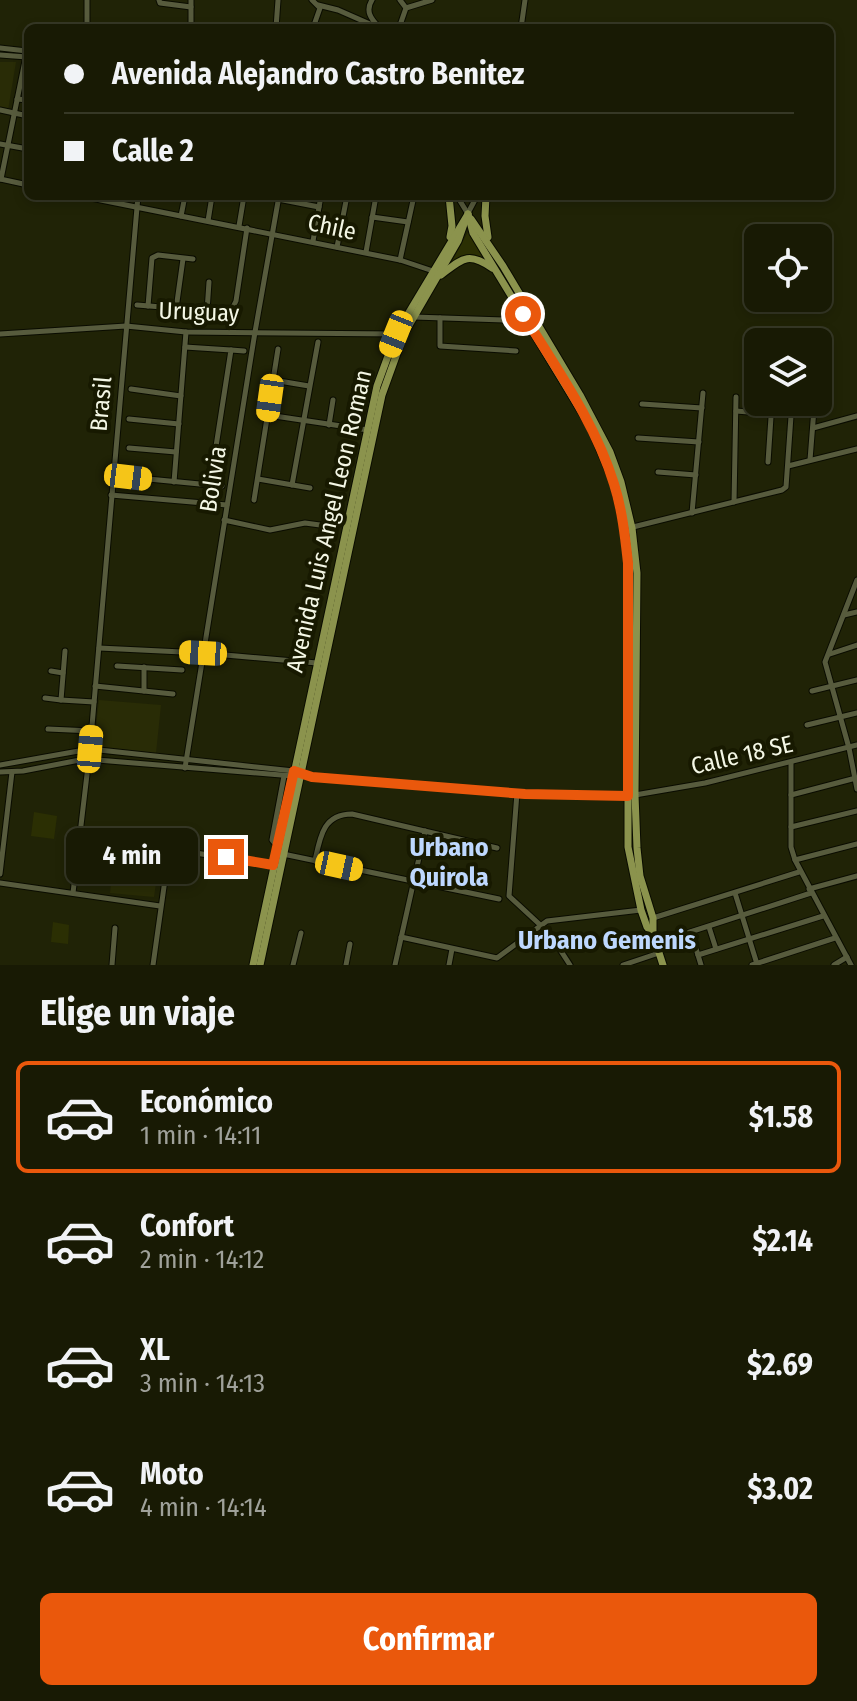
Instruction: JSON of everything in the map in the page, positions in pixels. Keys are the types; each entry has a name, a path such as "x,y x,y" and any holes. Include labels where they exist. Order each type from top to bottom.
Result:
{"main road":[{"path":"449,200 452,226 449,242"},
{"path":"486,200 485,227 491,247"},
{"path":"468,214 596,423 621,482 637,573 628,847 641,910 653,934"},
{"path":"468,214 473,233 590,426 614,483 628,528"},
{"name":"Avenida Luis Angel Leon Roman","path":"260,965 317,663 347,525 359,504 386,381 404,334 449,242 468,214"},
{"name":"Avenida Luis Angel Leon Roman","path":"253,965 277,846 347,556 356,483 380,378 396,334 458,241 468,214"},
{"path":"436,274 465,258 473,257 497,272"},
{"path":"356,483 355,505 359,504"},
{"path":"347,525 351,526 347,556"},
{"path":"631,795 640,876 663,965"}],"street":[{"path":"87,0 87,24"},
{"path":"159,0 160,3 191,3 191,24"},
{"path":"276,24 278,0"},
{"path":"372,0 369,12 375,24"},
{"path":"400,0 406,8"},
{"path":"406,8 432,0"},
{"path":"522,24 525,0"},
{"path":"315,2 370,24"},
{"path":"315,2 320,13 315,24"},
{"path":"400,24 406,8"},
{"path":"0,48 24,53"},
{"path":"0,55 24,54"},
{"path":"24,68 3,145 1,179 24,184"},
{"path":"17,99 24,100"},
{"path":"0,110 24,115"},
{"path":"3,145 24,148"},
{"name":"Chile","path":"115,200 366,252 400,260 436,274"},
{"name":"Brasil","path":"73,893 92,731 137,200"},
{"path":"181,216 184,200"},
{"path":"208,221 211,200"},
{"path":"239,226 243,200"},
{"name":"Bolivia","path":"185,768 279,200"},
{"path":"288,200 319,207"},
{"path":"313,241 320,200"},
{"path":"337,247 346,200"},
{"path":"366,252 375,200"},
{"path":"400,260 413,200"},
{"path":"459,200 468,214"},
{"path":"468,214 475,200"},
{"path":"372,217 408,222"},
{"path":"137,305 228,311 235,305 247,228"},
{"path":"148,306 152,258 158,255 193,259"},
{"path":"176,309 183,259"},
{"path":"207,311 209,282"},
{"path":"414,317 504,320"},
{"path":"440,318 440,346 516,351"},
{"name":"Uruguay","path":"0,334 126,326 186,332 396,334"},
{"path":"174,482 186,332"},
{"path":"292,485 318,342"},
{"path":"185,347 244,351"},
{"path":"254,500 278,349"},
{"path":"210,485 231,350"},
{"path":"273,380 309,386"},
{"path":"131,389 181,396"},
{"path":"692,513 703,393"},
{"path":"734,502 736,397"},
{"path":"329,425 333,400"},
{"path":"642,404 702,408"},
{"path":"736,411 744,412"},
{"path":"268,415 368,430"},
{"path":"768,462 772,416"},
{"path":"628,528 782,490 786,487 791,416"},
{"path":"810,460 814,416"},
{"path":"813,428 857,416"},
{"path":"129,419 179,424"},
{"path":"638,438 699,442"},
{"path":"129,448 176,452"},
{"path":"788,466 857,449"},
{"path":"658,472 696,475"},
{"path":"128,477 222,486"},
{"path":"258,479 310,488"},
{"path":"111,495 227,505"},
{"path":"224,520 270,530 305,523 320,525 353,516"},
{"path":"857,580 825,662 857,789"},
{"path":"843,616 857,612"},
{"path":"829,654 857,645"},
{"path":"99,648 317,663"},
{"path":"61,700 65,651"},
{"path":"117,666 182,670"},
{"path":"144,667 144,691"},
{"path":"51,671 63,673"},
{"path":"812,691 857,680"},
{"path":"95,686 173,694"},
{"path":"45,698 94,702"},
{"path":"807,725 857,713"},
{"path":"48,729 92,731"},
{"name":"Calle 18 SE","path":"296,774 517,793 631,795 705,783 857,745"},
{"path":"0,765 90,749 296,774"},
{"path":"0,772 89,759 296,774"},
{"path":"791,762 791,827 795,860 851,965"},
{"path":"0,874 12,772"},
{"path":"791,795 856,778"},
{"path":"517,793 508,891 512,902 541,924 570,965"},
{"path":"791,827 857,811"},
{"path":"315,861 321,831 334,817 343,814 497,848"},
{"path":"153,965 172,830"},
{"path":"395,965 425,831"},
{"path":"79,835 273,865"},
{"path":"795,860 857,844"},
{"path":"283,854 499,899"},
{"path":"653,918 799,872"},
{"path":"656,943 857,876"},
{"path":"0,883 160,906"},
{"path":"735,893 755,964 835,938"},
{"path":"401,937 497,958 541,924 554,919 641,910"},
{"path":"698,955 823,916"},
{"path":"709,927 716,949"},
{"path":"112,965 115,928"},
{"path":"691,932 701,965"},
{"path":"293,965 301,933"},
{"path":"346,965 350,944"},
{"path":"449,965 452,949"},
{"path":"623,965 659,953"},
{"path":"834,965 847,957"}],"shaded area":[{"path":"0,62 16,62 8,110 0,108"},
{"path":"469,230 489,262 481,258 450,265"},
{"path":"99,700 161,705 156,753 94,747"},
{"path":"34,812 57,816 54,839 31,836"},
{"path":"115,848 160,855 154,897 110,893"},
{"path":"53,922 69,925 68,944 51,942"}],"district":[{"name":"Urbano Quirola","path":"449,862"},
{"name":"Urbano Gemenis","path":"607,940"}],"route":[{"path":"226,857 273,865 294,771 312,777 525,794 628,796 628,563 624,527 614,483 590,426 523,314"}]}
